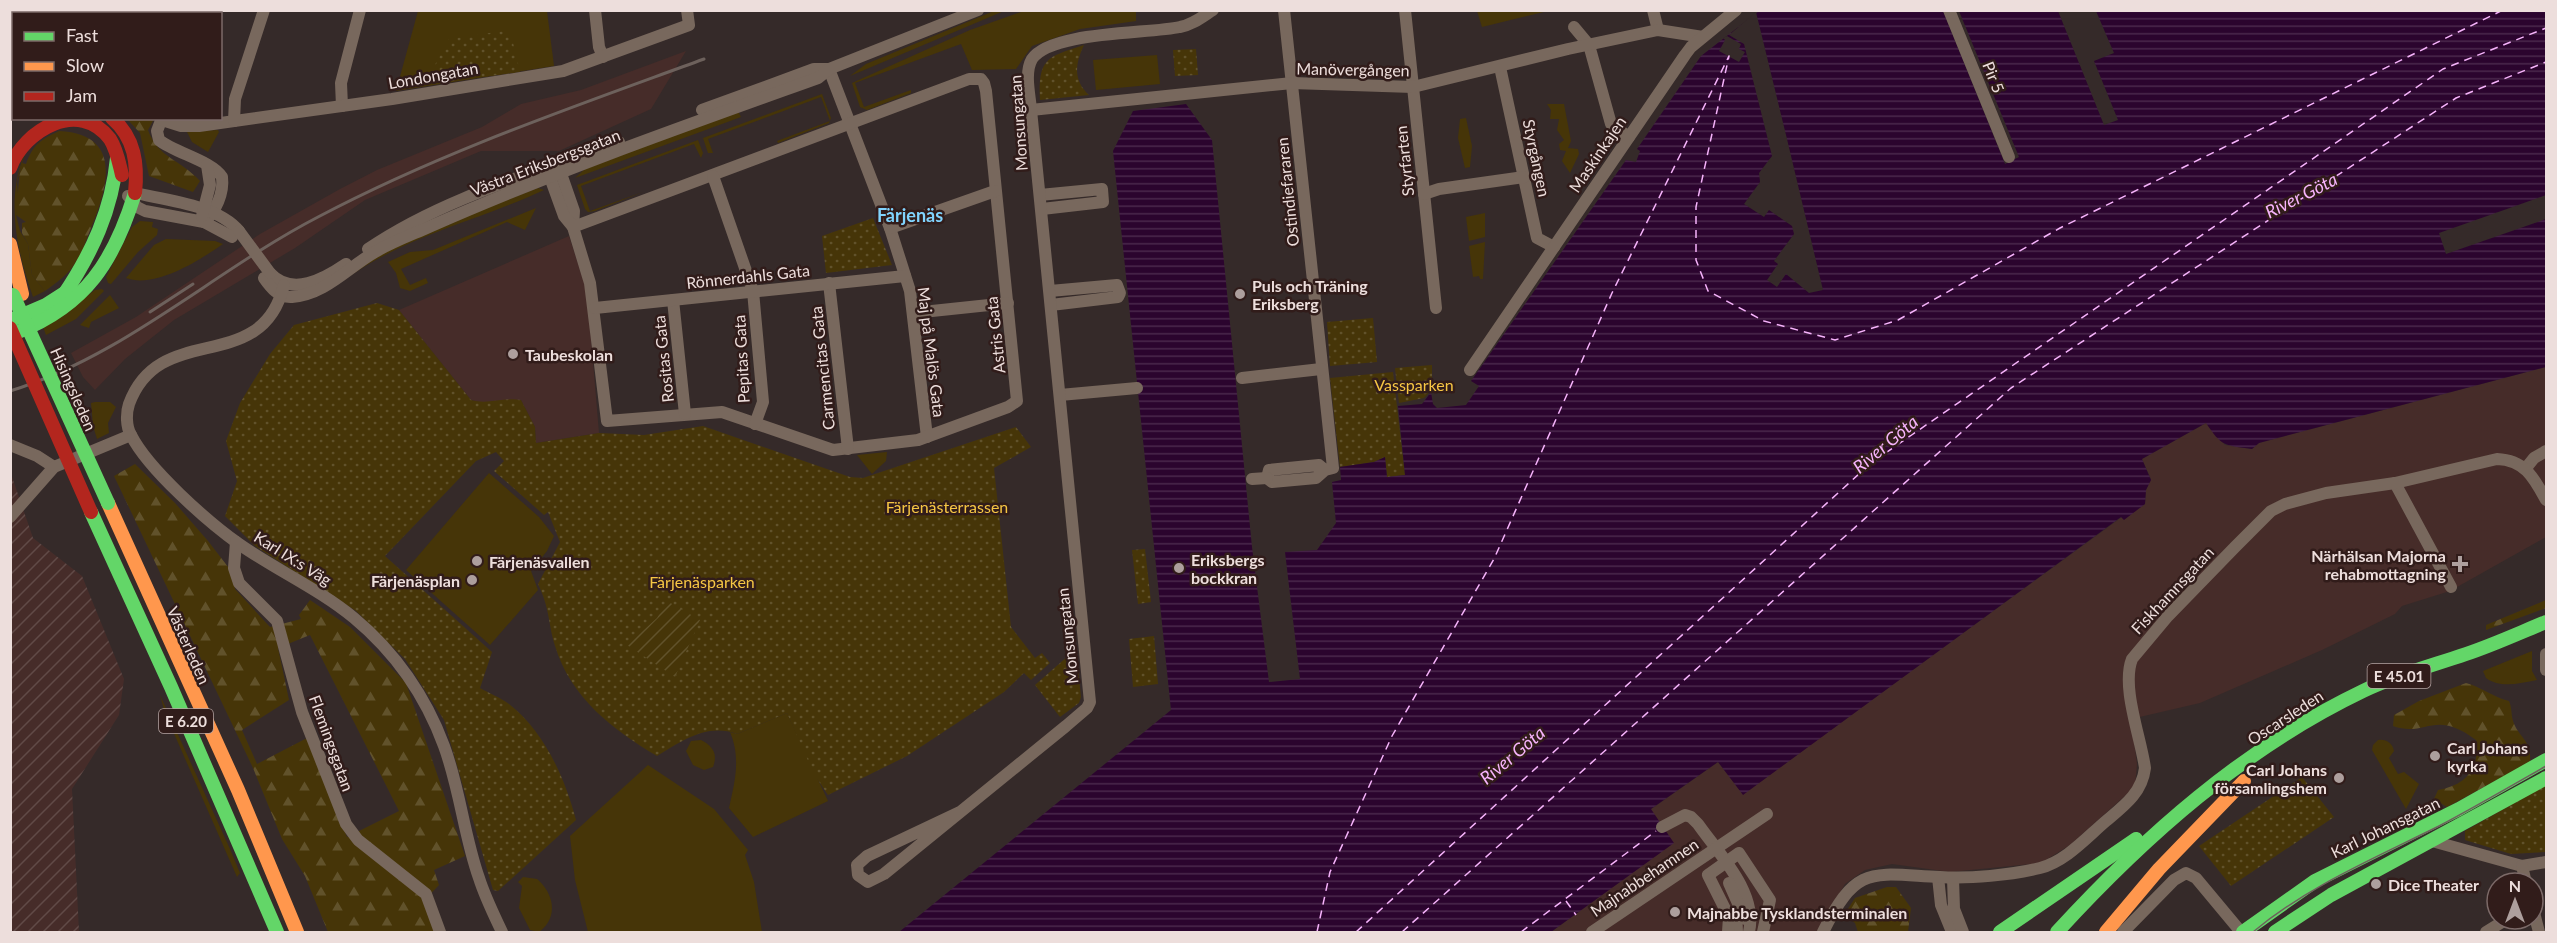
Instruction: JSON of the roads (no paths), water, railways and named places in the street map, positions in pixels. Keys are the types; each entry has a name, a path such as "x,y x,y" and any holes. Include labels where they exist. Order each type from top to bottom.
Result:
{"main road":[{"path":"10,334 47,321 80,297 97,279 113,254 123,230 137,171 132,145 126,132 114,120"},
{"path":"10,168 17,150 30,134 58,122 80,121 96,127 107,135 117,155 122,175"},
{"path":"63,296 85,265 98,240 115,181 117,155"},
{"path":"10,320 24,316 63,296 93,264 118,207 132,197"},
{"name":"Hisingsleden","path":"10,244 15,292 36,345 108,503"},
{"name":"Hisingsleden","path":"10,328 90,512"},
{"path":"10,355 30,396 47,411"},
{"name":"Västerleden","path":"108,503 238,790 297,933"},
{"name":"Västerleden","path":"90,512 171,687 277,933"},
{"name":"Oscarsleden","path":"2057,933 2112,874 2178,814 2262,751 2336,704 2393,678 2468,653 2547,622"},
{"name":"Oscarsleden","path":"2303,740 2367,704 2547,636"},
{"name":"Oscarsleden","path":"2075,933 2141,866 2198,815 2277,757"},
{"name":"Karl Johansgatan","path":"2242,933 2280,903 2318,879 2386,842 2426,825 2547,760"},
{"path":"2106,933 2159,869 2253,774"},
{"name":"Karl Johansgatan","path":"2275,933 2331,896 2547,778"},
{"path":"2000,933 2105,858 2178,814"}],"street":[{"path":"234,121 235,99 264,10"},
{"path":"342,106 341,83 360,10"},
{"path":"595,10 599,47 603,57"},
{"name":"Londongatan","path":"166,120 187,126 234,121 554,73 689,25 687,10"},
{"name":"Västra Eriksbergsgatan","path":"282,290 317,280 416,219 818,78 829,69 978,10"},
{"name":"Monsungatan","path":"960,812 867,856 857,865 858,875 868,882 874,881 926,840 1066,726 1087,708 1091,697 1031,110 1029,69 1037,54 1066,42 1086,37 1179,27 1191,24 1213,10"},
{"name":"Ostindiefararen","path":"1252,479 1267,478 1269,470 1319,465 1325,470 1334,468 1321,369 1284,10"},
{"name":"Styrfarten","path":"1405,10 1436,308"},
{"path":"1653,10 1658,30"},
{"name":"Maskinkajen","path":"1470,370 1692,46 1736,10"},
{"name":"Pir 5","path":"1949,10 2009,157"},
{"path":"1574,27 1589,45 1611,124 1629,137"},
{"name":"Manövergången","path":"1031,110 1292,83 1413,87 1658,30 1703,37"},
{"name":"Styrgången","path":"1500,67 1537,238 1554,247"},
{"name":"Maj på Malös Gata","path":"829,69 890,228 905,276 913,313 927,437"},
{"name":"Astris Gata","path":"554,171 574,211 573,227 590,283 595,308 607,421 722,412 823,448 848,448 902,443 927,437 1008,407 1017,401 986,91 981,80 969,79 573,227"},
{"path":"162,120 157,131 159,140 207,165 210,185 204,222"},
{"name":"Västra Eriksbergsgatan","path":"282,290 299,296 322,288 364,259 428,227 554,171"},
{"path":"122,175 132,197 145,211 204,222 235,234"},
{"name":"Pepitas Gata","path":"713,176 753,291 763,402 755,424"},
{"path":"1424,194 1439,189 1524,177"},
{"path":"1040,195 1102,189 1104,196 1103,202 1042,209"},
{"path":"890,228 995,191"},
{"path":"10,517 54,467 131,435 128,428 129,405 140,383 153,371 180,354 251,335 264,326 282,290 267,276 235,234 231,222 207,210 132,197"},
{"path":"123,230 132,219 145,211"},
{"name":"Rönnerdahls Gata","path":"595,308 905,276"},
{"name":"Carmencitas Gata","path":"829,283 848,448"},
{"path":"1050,291 1117,285 1120,294 1118,297 1051,305"},
{"name":"Rositas Gata","path":"673,300 686,414"},
{"path":"913,313 1008,303"},
{"path":"1242,378 1321,369"},
{"path":"1060,395 1137,388"},
{"name":"Karl IX:s Väg","path":"131,435 141,452 163,475 236,542 355,619 408,675 431,713 445,747 478,877 502,933"},
{"path":"10,445 37,456 54,467"},
{"path":"2547,451 2534,458 2526,468 2547,500"},
{"name":"Fiskhamnsgatan","path":"1823,933 1850,889 1871,876 1899,873 1953,878 2031,870 2051,864 2076,847 2134,797 2145,768 2128,683 2128,668 2132,659 2168,616 2271,511 2300,498 2395,483 2498,459 2515,462 2526,468"},
{"path":"2395,483 2451,587"},
{"name":"Flemingsgatan","path":"236,542 234,568 239,583 277,621 302,712 346,824 358,840 426,894 440,933"},
{"path":"2547,654 2547,670"},
{"name":"Majnabbehamnen","path":"1595,931 1767,813"},
{"name":"Majnabbehamnen","path":"1662,827 1676,817 1691,816 1715,848 1723,865"},
{"path":"2426,825 2452,830 2457,840 2451,847"},
{"path":"2432,841 2522,866 2547,861"},
{"path":"1723,865 1733,916 1730,933"},
{"path":"1723,865 1738,917 1737,933"},
{"path":"1723,865 1744,915 1744,933"},
{"path":"1723,865 1750,905 1749,933"},
{"path":"1723,865 1749,885 1756,900 1753,933"},
{"path":"1723,865 1761,894 1764,907 1759,933"},
{"path":"1723,865 1770,900 1763,933"},
{"path":"2522,866 2523,871"},
{"path":"2123,933 2174,880 2186,873 2196,878 2242,933"},
{"path":"1938,877 1941,905 1952,933"},
{"path":"1953,878 1954,909 1963,933"}],"water":[{"name":"River Göta","path":"1759,11 2546,11 2546,367 2259,443 2252,449 2235,447 2220,441 2206,423 2142,459 2151,480 2146,490 2145,504 2124,520 2121,517 1743,795 1718,762 1651,809 1674,843 1551,932 899,932 1171,710 1113,151 1133,111 1186,104 1212,140 1252,547 1269,682 1300,679 1285,552 1317,550 1336,523 1332,482 1341,480 1340,467 1374,462 1385,457 1387,477 1405,475 1398,406 1422,404 1431,392 1433,404 1437,408 1466,405 1479,386 1471,381 1626,160 1636,162 1640,151 1637,149 1701,56"}],"tram line":[{"path":"2253,932 2319,887 2439,826 2546,766"}],"railway":[{"path":"10,391 52,376 92,357 280,239 365,194 460,151 704,59"},
{"path":"150,312 193,284"}],"place":[{"name":"Puls och Träning Eriksberg","path":"1240,294"},
{"name":"Taubeskolan","path":"513,354"},
{"name":"Färjenäsvallen","path":"477,561"},
{"name":"Närhälsan Majorna rehabmottagning","path":"2460,564"},
{"name":"Eriksbergs bockkran","path":"1179,568"},
{"name":"Färjenäsplan","path":"472,580"},
{"name":"Carl Johans kyrka","path":"2435,756"},
{"name":"Carl Johans församlingshem","path":"2339,778"},
{"name":"Dice Theater","path":"2376,884"},
{"name":"Majnabbe Tysklandsterminalen","path":"1675,912"}],"district":[{"name":"Färjenäs","path":"910,215"}],"park label":[{"name":"Vassparken","path":"1414,384"},
{"name":"Färjenästerrassen","path":"947,506"},
{"name":"Färjenäsparken","path":"702,581"}]}
